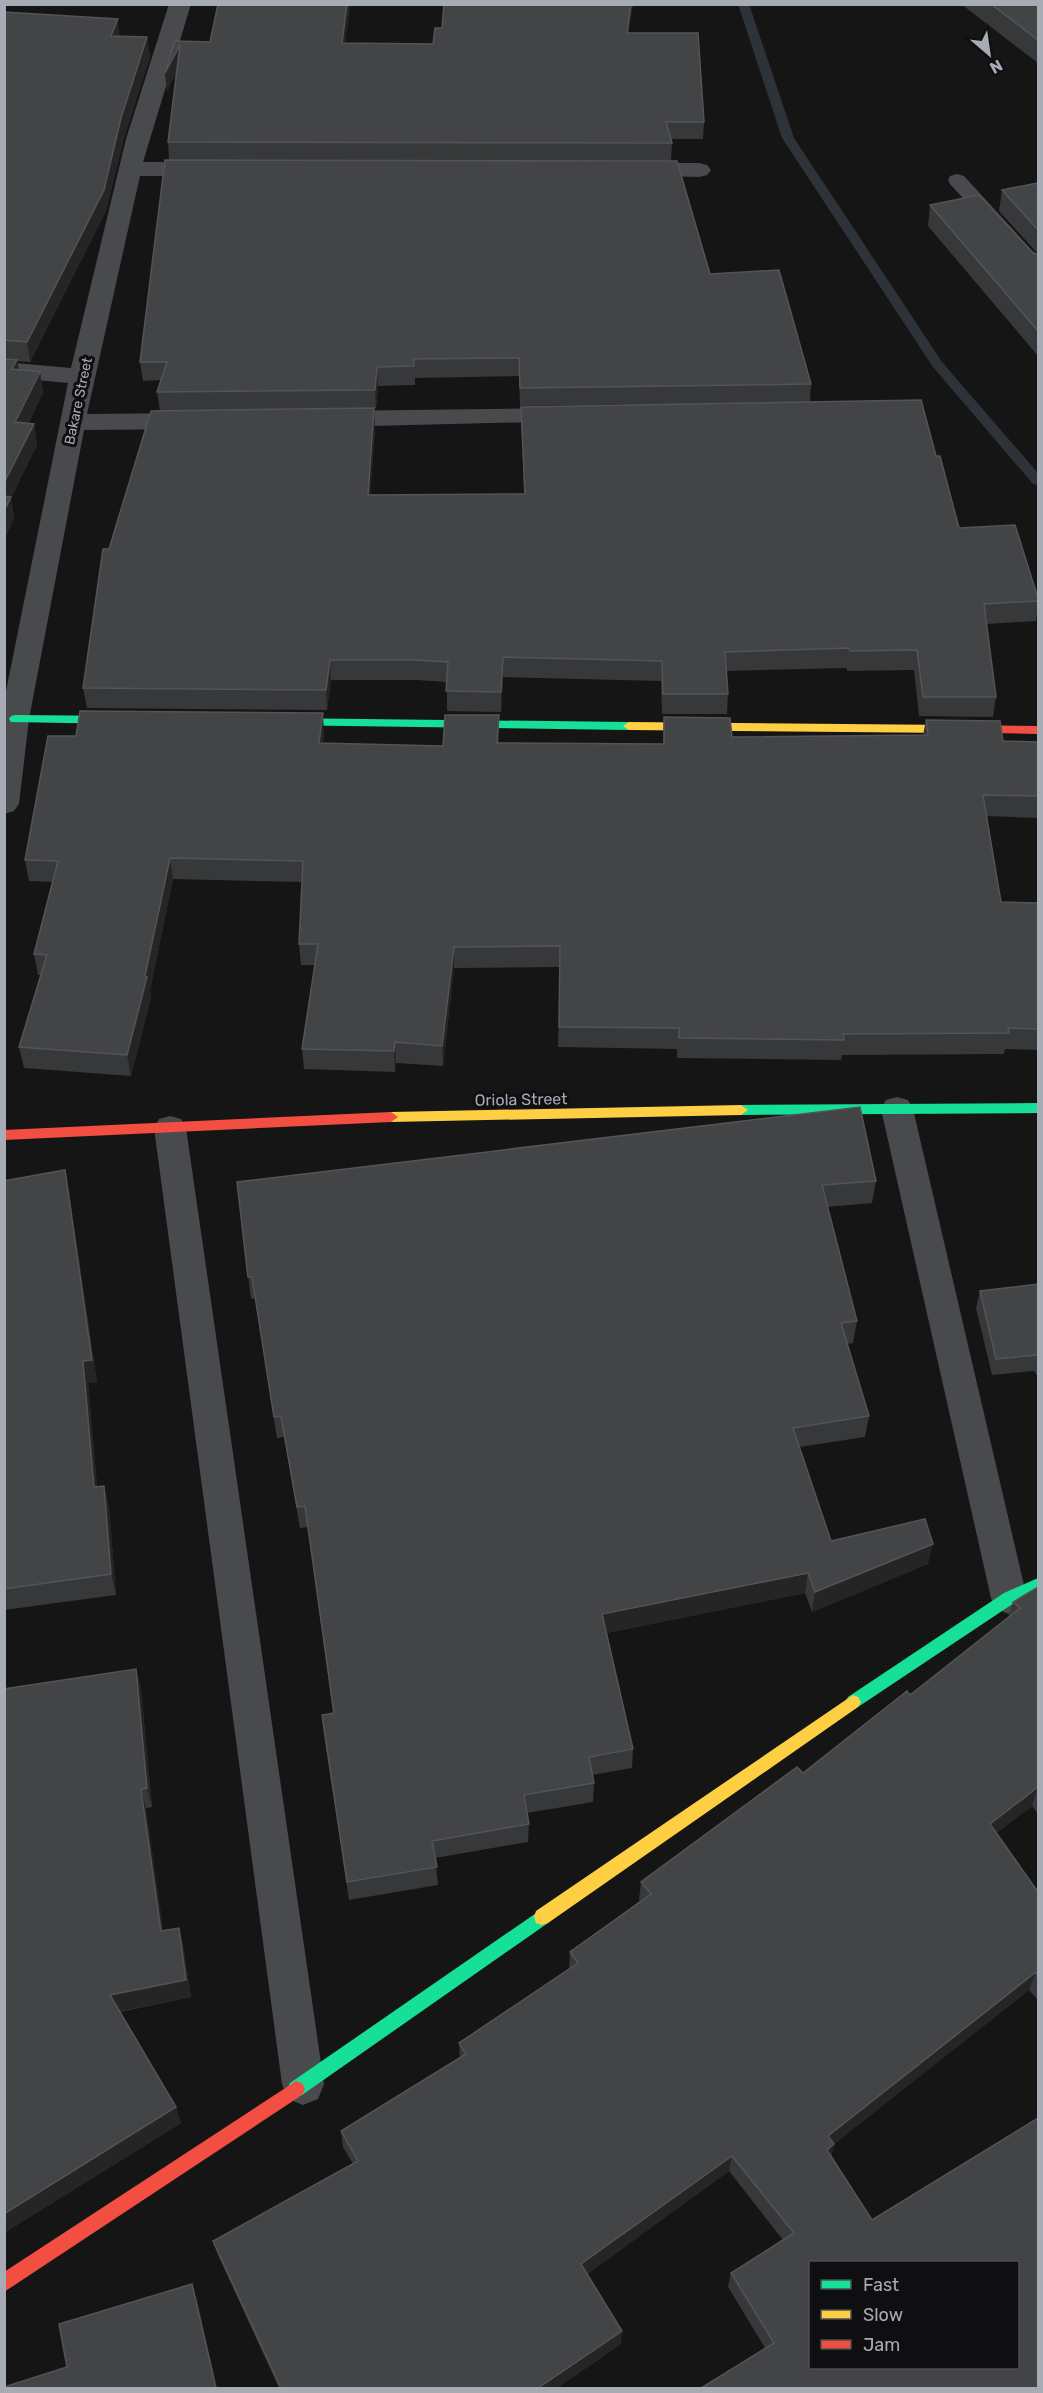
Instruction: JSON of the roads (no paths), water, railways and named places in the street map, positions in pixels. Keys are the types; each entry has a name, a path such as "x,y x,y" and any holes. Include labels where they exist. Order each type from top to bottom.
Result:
{"street":[{"name":"Bakare Street","path":"4,804 15,719 14,676 137,139 180,4"},
{"path":"130,169 225,169"},
{"path":"616,170 699,170"},
{"path":"4,369 82,377"},
{"path":"300,419 587,416"},
{"path":"73,422 217,420"},
{"path":"15,719 134,720"},
{"path":"265,722 1038,730"},
{"name":"Oriola Street","path":"4,1135 53,1129 170,1128 295,1119 1027,1106 1038,1108"},
{"path":"4,2283 303,2084 789,1744 1024,1592 897,1109"},
{"path":"170,1128 303,2084"}],"lane":[{"path":"957,180 1038,268"}],"waterway":[{"path":"743,4 788,138 937,364 1038,481"}]}
